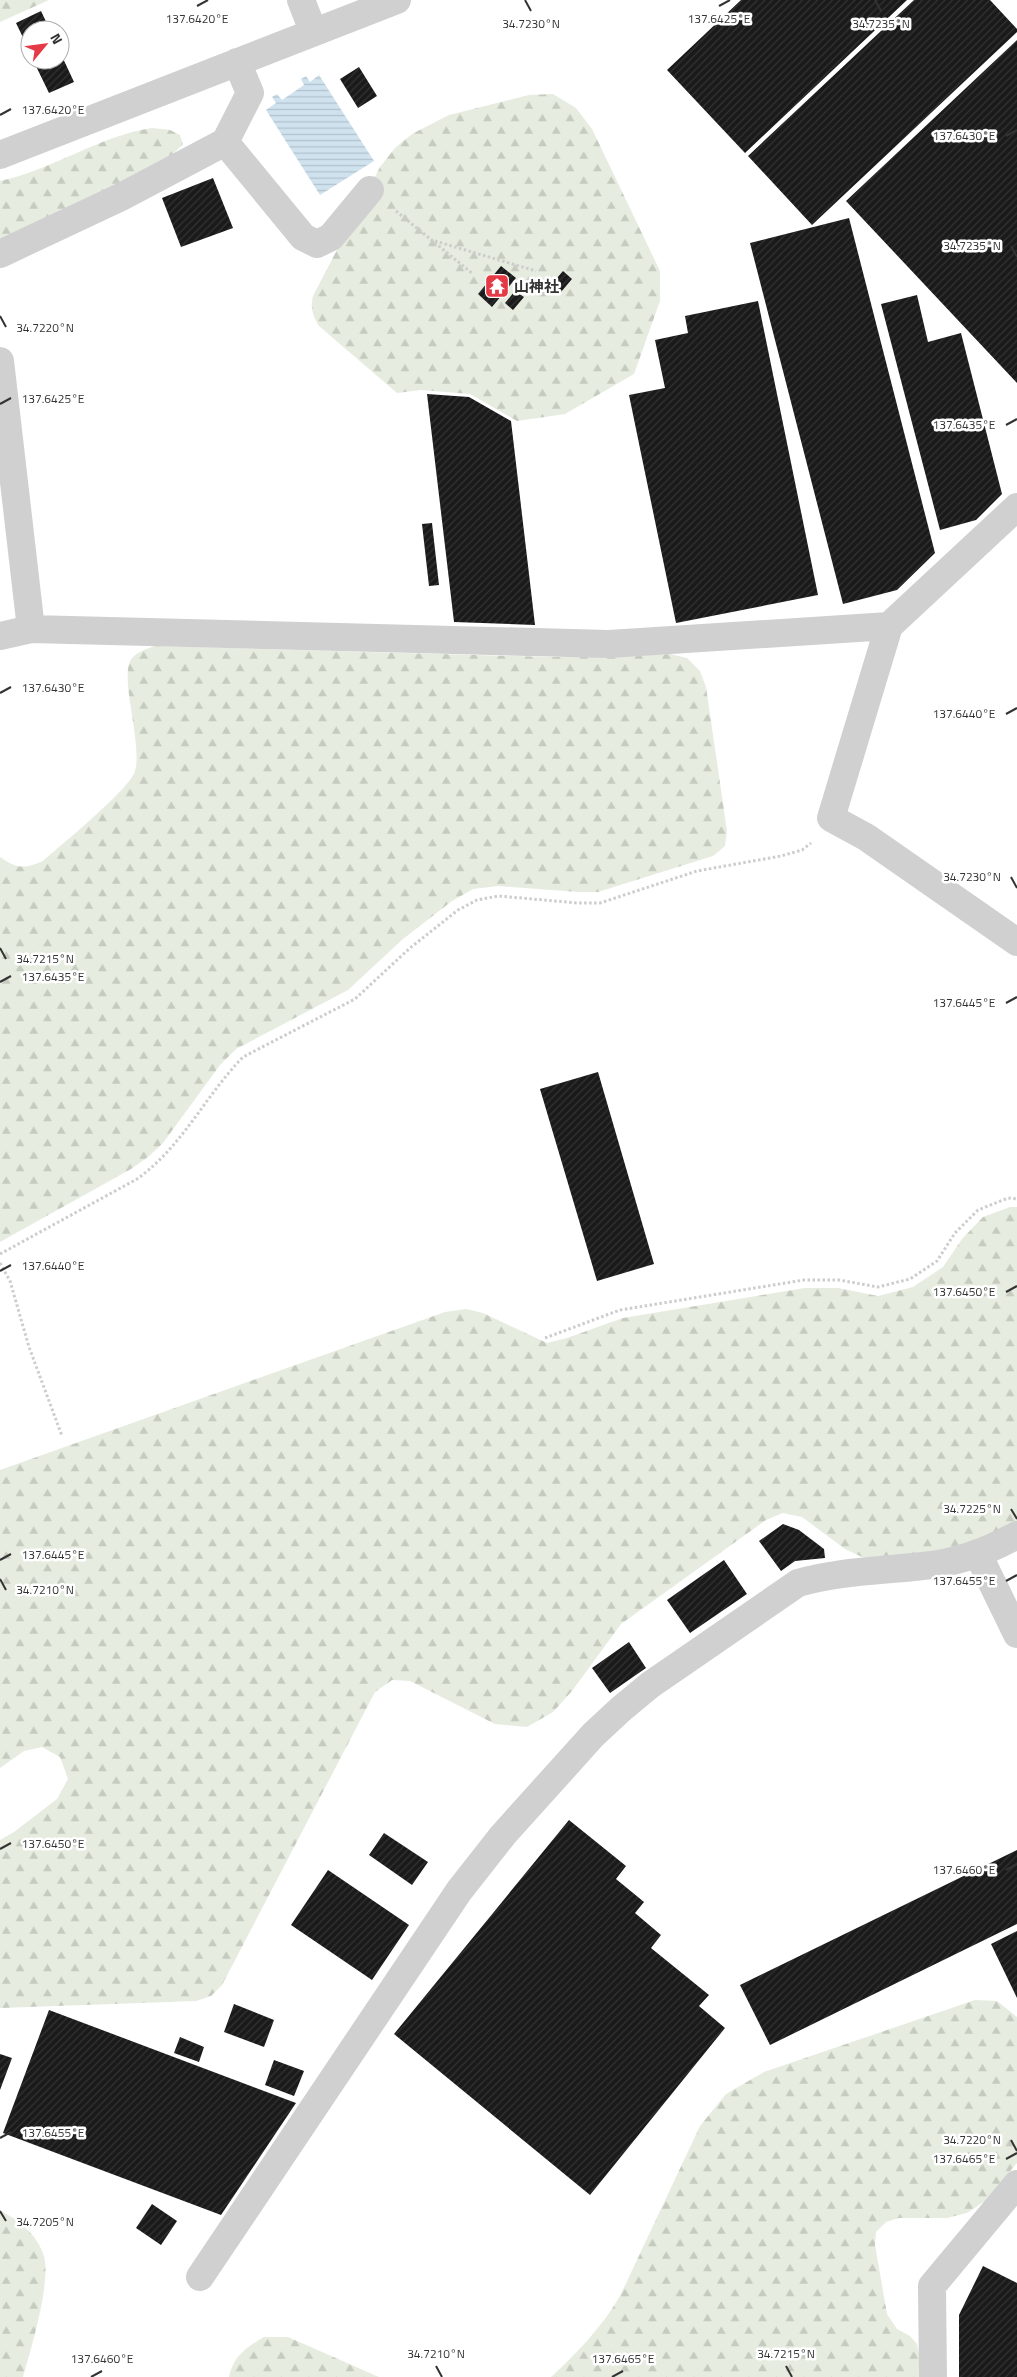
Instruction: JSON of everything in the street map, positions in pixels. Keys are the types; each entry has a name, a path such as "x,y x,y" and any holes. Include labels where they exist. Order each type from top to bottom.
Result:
{"street":[{"path":"301,0 313,31"},
{"path":"0,156 313,31 397,0"},
{"path":"0,254 121,197 225,142 250,92 237,62"},
{"path":"225,142 303,237 317,244 331,237 370,190"},
{"path":"0,361 31,629"},
{"path":"1017,507 889,626 831,818 866,837 1017,942"},
{"path":"0,636 31,629 609,644 889,626"},
{"path":"200,2278 480,1862 593,1735 621,1709 650,1685 798,1583 821,1576 925,1566 978,1554 1017,1536"},
{"path":"978,1554 1017,1634"},
{"path":"933,2377 932,2286 1017,2184"}],"path":[{"path":"370,190 473,274"},
{"path":"432,240 536,271"},
{"path":"0,1254 137,1179 155,1166 171,1150 228,1072 243,1057 355,999 410,948 458,910 477,900 498,896 578,904 600,903 706,869 802,850 819,837 831,818"},
{"path":"544,1338 620,1310 804,1280 839,1280 878,1287 910,1279 937,1261 955,1233 978,1210 1008,1198 1017,1199"},
{"path":"0,1263 10,1280 29,1347 62,1436"}],"green space":[{"path":"0,0 49,0 0,22"},
{"path":"553,94 576,108 592,129 660,271 660,301 634,374 565,414 517,421 470,394 421,390 397,393 319,326 312,308 313,296 380,167 395,148 412,134 449,115 529,95"},
{"path":"152,128 170,130 180,135 183,144 173,154 115,185 0,239 0,181 38,169 113,138"},
{"path":"155,646 549,657 670,654 687,658 700,671 706,687 727,831 725,846 713,856 598,892 498,886 473,889 452,901 403,939 348,990 236,1049 220,1065 163,1143 148,1157 131,1169 0,1242 0,857 11,864 21,867 43,861 109,803 131,779 135,771 137,759 129,694 128,666 132,658 143,650"},
{"path":"1010,1207 1017,1207 1017,1523 950,1550 877,1559 862,1557 845,1549 802,1517 783,1513 766,1520 621,1624 572,1691 553,1712 527,1727 495,1724 410,1681 392,1680 375,1692 222,1985 211,1996 196,2001 0,2008 0,1840 14,1832 57,1799 68,1779 60,1757 42,1747 24,1751 0,1768 0,1470 445,1312 466,1309 483,1313 547,1343 623,1318 805,1288 838,1288 878,1296 913,1287 943,1267 962,1239 983,1217"},
{"path":"975,2000 997,2001 1017,2017 1017,2163 985,2201 967,2213 947,2218 899,2218 886,2222 876,2232 875,2245 887,2314 897,2329 910,2336 917,2344 920,2377 551,2377 588,2339 605,2319 620,2296 700,2126 726,2094 764,2072"},
{"path":"0,2211 21,2223 27,2229 37,2242 44,2256 45,2282 43,2299 23,2377 0,2377"},
{"path":"264,2337 288,2337 379,2377 229,2377 237,2358"}],"water":[{"path":"319,75 374,161 320,195 266,110 276,103 272,97 277,94 282,100 304,85 301,79 306,76 310,82"}],"building":[{"path":"741,0 907,0 745,153 667,70"},
{"path":"914,0 990,0 1017,29 1017,32 812,225 748,156"},
{"path":"41,11 45,20 22,20"},
{"path":"20,21 20,31 16,23"},
{"path":"1017,40 1017,383 846,201"},
{"path":"359,67 377,96 358,108 340,79"},
{"path":"38,70 68,70 74,82 49,93"},
{"path":"213,178 233,228 181,247 162,198"},
{"path":"849,218 935,553 897,590 843,604 750,243"},
{"name":"山神社","path":"501,266 516,278 492,307 478,294"},
{"path":"563,271 572,279 561,292 551,285"},
{"path":"515,291 524,297 513,310 505,303"},
{"path":"917,295 928,342 961,333 1002,494 976,520 940,530 881,304"},
{"path":"758,301 818,595 676,623 629,395 665,388 655,340 688,333 685,316"},
{"path":"427,394 469,397 511,421 535,625 454,622"},
{"path":"432,523 439,585 429,586 422,524"},
{"path":"598,1072 654,1264 597,1281 540,1089"},
{"path":"783,1524 799,1530 824,1549 825,1558 795,1561 781,1571 759,1541"},
{"path":"724,1560 747,1594 690,1633 667,1600"},
{"path":"629,1642 646,1668 610,1693 592,1668"},
{"path":"569,1820 626,1866 616,1879 644,1902 635,1913 661,1935 651,1948 709,1995 699,2006 725,2028 590,2195 394,2034"},
{"path":"384,1833 428,1862 412,1885 369,1855"},
{"path":"1017,1850 1017,1924 770,2045 740,1985"},
{"path":"328,1870 409,1925 372,1980 291,1925"},
{"path":"1017,1931 1017,1998 991,1944"},
{"path":"234,2004 274,2020 264,2047 224,2032"},
{"path":"49,2010 296,2103 221,2215 3,2133"},
{"path":"180,2037 204,2047 199,2062 174,2053"},
{"path":"0,2054 12,2058 0,2090"},
{"path":"274,2060 304,2071 294,2096 265,2085"},
{"path":"152,2204 177,2221 161,2245 136,2228"},
{"path":"983,2266 1017,2283 1017,2377 959,2377 959,2315"}],"place":[{"name":"山神社","path":"497,286"}]}
